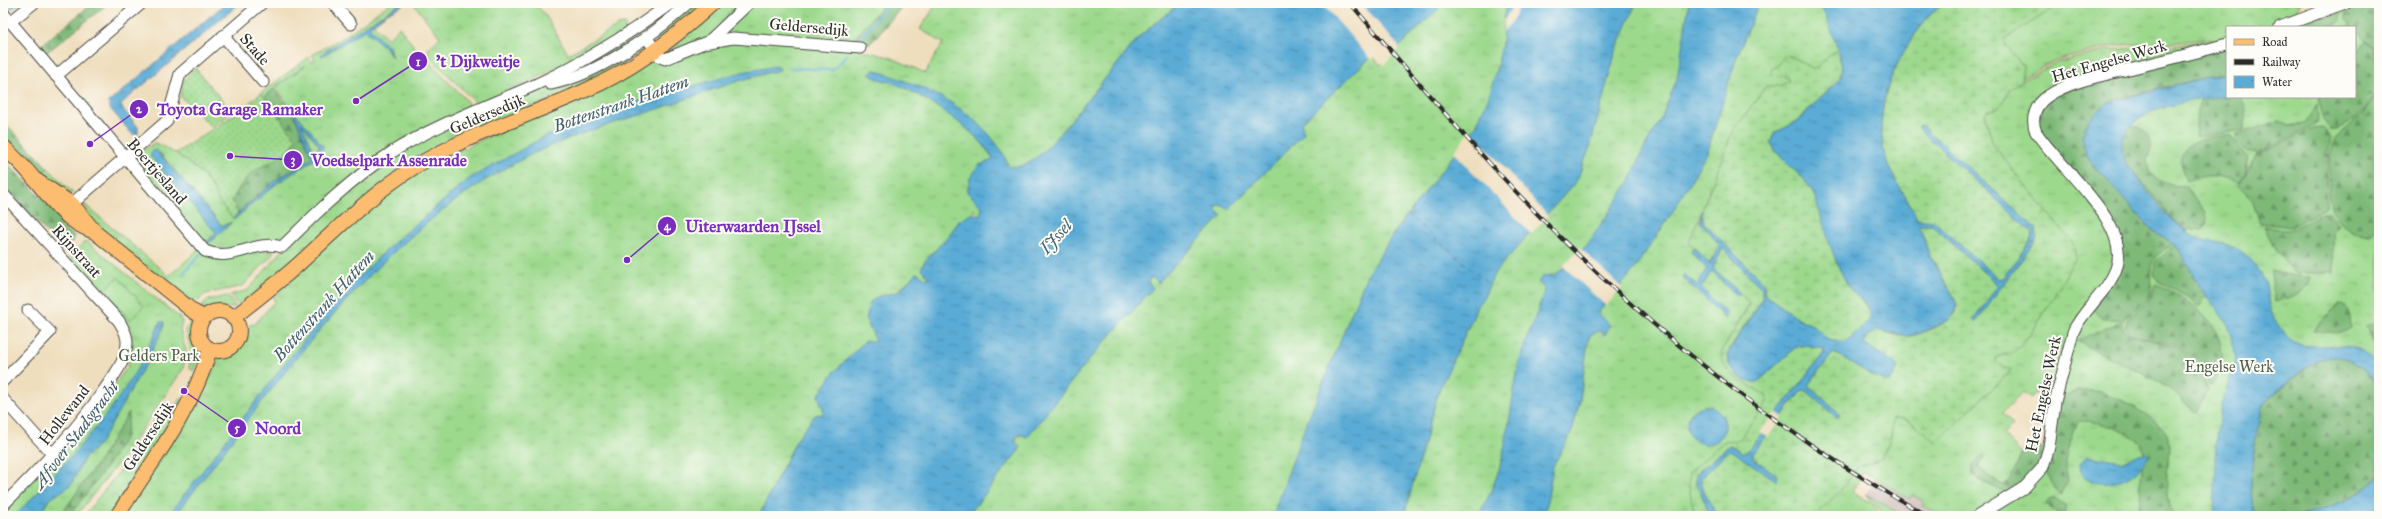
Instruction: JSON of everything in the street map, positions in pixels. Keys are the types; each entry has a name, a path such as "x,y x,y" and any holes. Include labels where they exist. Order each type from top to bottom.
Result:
{"main road":[{"name":"Geldersedijk","path":"233,318 277,283 362,204 417,165 482,133 585,91 629,69 655,51 713,3"},
{"path":"3,146 36,180 53,204 67,208 73,221 96,233 194,312 204,317"},
{"path":"219,311 227,313 233,318 238,332 232,346 225,350 210,349 203,343 199,335 200,325 204,317 219,311"},
{"name":"Geldersedijk","path":"117,516 186,408 203,374 210,349"}],"street":[{"path":"7,18 34,3"},
{"path":"56,76 142,3"},
{"path":"67,208 167,121 178,76 262,3"},
{"path":"333,3 351,24"},
{"name":"Geldersedijk","path":"282,247 333,198 392,152 440,126 537,84 612,43 671,3"},
{"name":"Geldersedijk","path":"537,84 553,83 587,71 647,38 690,3"},
{"name":"Geldersedijk","path":"709,41 749,3"},
{"path":"2283,26 2345,3"},
{"name":"Boertjesland","path":"7,18 205,251 213,255 227,255 268,244 282,247"},
{"name":"Stade","path":"223,36 262,82"},
{"path":"647,38 655,51"},
{"name":"Geldersedijk","path":"655,51 660,57 668,59 709,41 733,38 860,48"},
{"name":"Het Engelse Werk","path":"1978,516 2025,487 2043,467 2049,447 2058,390 2073,332 2078,323 2111,280 2118,259 2118,242 2108,222 2036,132 2034,118 2037,108 2048,96 2063,88 2101,76 2226,44"},
{"name":"Rijnstraat","path":"3,194 115,316 125,331"},
{"path":"3,381 50,332 28,310"},
{"name":"Hollewand","path":"3,506 53,455 99,397 123,360 127,344 125,331"},
{"path":"3,399 53,455"}],"shaded area":[{"path":"1875,479 1909,499 1912,494 1924,501 1922,506 1940,516 1904,516 1866,494"}],"green space":[{"path":"93,3 102,3 105,6 45,54 39,47"},
{"path":"390,3 401,3 322,56 365,28 386,46 391,54 389,47 369,27 373,24 388,39 399,27 416,49 468,103 467,110 423,130 281,241 213,252 138,167 140,165 136,160 136,155 154,143 176,153 203,175 225,209 234,219 276,184 315,159 315,154 301,123 319,145 318,150 324,148 275,88 306,65 275,87 264,98 261,93 309,57 312,62 315,60 312,55 348,34","holes":["159,152 222,226 232,222 209,243 206,242 216,233"]},
{"path":"413,3 535,3 546,16 568,54 622,24 625,24 625,32 583,57 478,105 430,57 428,49 440,37"},
{"path":"677,3 685,3 620,49 575,69 650,23"},
{"path":"693,3 706,3 657,44 655,40 658,33"},
{"path":"721,3 738,3 721,22 740,3 885,3 851,43 864,51 890,57 925,73 943,43 920,29 937,3 1180,3 1141,35 1052,143 1033,160 1022,166 1009,167 1001,150 975,120 922,88 873,70 898,81 949,110 981,141 993,160 985,210 980,216 973,209 973,213 960,220 946,239 924,262 922,267 932,274 926,282 915,275 866,319 870,329 883,342 879,349 865,341 835,371 818,396 824,411 823,414 817,415 796,441 759,516 123,516 199,401 218,359 238,346 243,334 251,324 254,325 275,301 273,298 354,219 424,167 667,53"},
{"path":"885,3 905,3 870,44 851,43"},
{"name":"Engelse Werk","path":"1431,3 2301,3 2290,19 2338,3 2379,3 2379,516 1983,516 1980,513 1956,517 1943,515 1922,506 1924,501 1912,495 1910,499 1864,472 1852,491 1873,504 1881,516 958,516 1076,365 1176,249 1258,165 1372,55 1380,65 1399,46","holes":["2203,38 2223,41 2203,40 2180,45 2108,50 2056,63 2021,81 2020,74 2022,74 2022,78 2055,61 2100,49 2122,45 2180,42","2023,392 2031,398 2036,393 2049,402 2043,419 2048,420 2043,462 2008,494 1973,476 1973,467 1982,456 1984,458 1977,467 2000,484 2004,485 2011,478 2016,470 2021,453 2003,435 2013,425 2002,413"]},
{"path":"1948,3 2062,3 2005,39 2005,43 2023,67 2021,82 2010,88 2002,104 1996,109 1987,110 1985,113 1993,145 2073,244 2076,257 2048,307 2023,344 2013,353 1995,358 1999,365 2011,371 1936,442 1910,422 1904,419 1893,419 1891,437 1881,459 1858,467 1841,490 1815,516 1717,516 1710,506 1700,481 1714,462 1725,453 1733,450 1760,463 1752,454 1803,389 1838,412 1808,385 1833,353 1892,379 1898,367 1864,344 1866,338 1876,330 1902,336 1915,335 1947,321 1955,314 1957,308 1955,299 1929,254 1919,225 1932,225 1998,285 1975,322 2032,239 2003,278 1998,279 1934,222 1917,219 1914,211 1891,172 1885,156 1881,124 1886,93 1891,78 1905,50 1921,26 1933,12","holes":["1922,126 2037,231 2033,237 2033,233"]},
{"path":"2352,3 2371,3 2379,11 2379,53 2356,30 2356,26 2352,26 2346,20 2345,13"},
{"path":"2337,10 2340,14 2340,21 2328,26 2288,26"},
{"path":"2366,41 2377,54 2380,62 2380,81 2377,93 2366,108 2352,121 2337,129 2330,129 2323,121 2319,98 2356,98 2356,54"},
{"path":"642,45 649,47 612,72 457,140 238,305 230,295 248,290 282,251 346,190 410,145 535,90 557,84"},
{"path":"2226,46 2226,72 2113,100 2107,103 2084,126 2083,147 2150,228 2158,235 2174,243 2158,254 2152,263 2151,287 2148,298 2123,321 2102,319 2092,307 2121,249 2037,124 2043,103 2057,93"},
{"path":"1837,49 1842,66 1839,81 1794,123 1775,132 1774,150 1806,181 1813,192 1847,284 1871,312 1871,319 1863,328 1846,343 1841,344 1828,340 1814,326 1797,318 1767,296 1765,287 1704,223 1702,210 1731,135 1766,86 1780,86 1789,81 1787,77 1772,75 1771,69 1778,65 1784,56 1792,57 1814,69"},
{"path":"195,68 232,112 211,127 180,96 184,79"},
{"path":"274,89 292,111 313,157 275,181 238,213 232,202 246,180 252,173 287,151 296,140 264,98"},
{"path":"2379,92 2379,226 2369,236 2353,233 2342,224 2332,210 2329,199 2330,155 2336,138 2363,114"},
{"path":"261,93 296,139 288,151 252,173 243,182 232,201 238,213 233,219 219,202 212,186 203,174 176,153 234,115"},
{"path":"2226,96 2226,98 2241,98 2246,109 2244,130 2195,137 2197,111 2201,99"},
{"path":"2317,105 2318,123 2257,154 2247,152 2236,139 2237,134 2279,121 2288,126 2305,123"},
{"path":"3,121 48,168 38,176 3,139"},
{"path":"2131,125 2140,128 2149,138 2150,152 2147,161 2148,167 2155,177 2172,185 2184,185 2205,212 2207,224 2203,230 2190,229 2186,231 2171,217 2125,161 2122,151 2122,142"},
{"path":"2323,128 2331,137 2328,157 2326,207 2291,227 2260,223 2252,200 2239,185 2256,156 2311,129"},
{"path":"2215,136 2231,136 2249,159 2245,174 2239,183 2213,176 2201,177 2186,181 2180,163 2182,155 2186,149 2199,140"},
{"path":"3,159 57,213 63,229 74,236 72,242 63,250 3,185"},
{"path":"48,168 73,193 66,194 38,176"},
{"path":"83,203 169,276 200,248 273,251 273,254 243,286 205,294 197,302 194,299 192,302 94,226"},
{"path":"2324,212 2329,212 2339,225 2333,232 2334,273 2296,273 2276,252 2264,226 2289,230 2301,225 2315,216"},
{"path":"1701,213 1700,221 1720,245 1709,264 1689,242"},
{"name":"Gelders Park","path":"86,241 180,318 182,322 180,330 186,351 183,369 123,457 76,516 3,516 3,511 83,425 87,424 128,366 132,334 128,325 115,307 69,257"},
{"path":"2176,244 2196,281 2207,295 2199,307 2189,298 2158,281 2154,273 2155,262"},
{"path":"1723,248 1761,286 1763,297 1730,348 1727,357 1729,365 1753,382 1758,381 1796,347 1806,345 1823,348 1824,353 1747,452 1743,453 1730,445 1697,473 1696,482 1710,514 1695,516 1689,488 1689,473 1723,442 1729,440 1735,442 1740,439 1767,402 1767,396 1737,379 1726,367 1723,360 1722,351 1750,303 1713,268"},
{"path":"2271,271 2295,276 2310,277 2305,288 2301,291 2291,297 2274,302"},
{"path":"118,277 144,306 130,320 103,291"},
{"path":"2156,284 2179,296 2201,312 2217,333 2221,345 2222,359 2219,373 2212,385 2209,385 2200,366 2189,354 2177,346 2165,342 2142,338 2132,334 2125,327 2128,318 2147,304"},
{"path":"227,296 236,307 209,310 201,307 209,300"},
{"path":"2340,304 2345,305 2350,316 2351,328 2337,333 2314,331 2321,320"},
{"path":"192,319 197,330 198,337 198,351 194,371 189,368 191,353 186,330"},
{"path":"2379,321 2379,349 2372,341 2366,326"},
{"path":"2118,323 2122,323 2123,329 2129,334 2166,344 2184,352 2192,358 2198,366 2207,390 2198,412 2193,411 2176,393 2155,380 2077,341"},
{"path":"2329,356 2344,358 2358,365 2379,387 2379,474 2372,482 2352,496 2316,512 2294,516 2257,516 2253,507 2251,479 2252,463 2262,407 2267,400 2314,362"},
{"path":"2077,390 2100,392 2114,397 2151,418 2165,431 2168,437 2169,447 2167,496 2174,516 2139,516 2142,465 2149,456 2144,453 2142,444 2131,435 2112,427 2092,422 2078,422 2067,451 2065,463 2068,480 2061,496 2058,493 2044,470 2057,402"},
{"path":"180,399 182,399 172,419 110,516 84,516 118,473 158,414 166,419"},
{"path":"129,412 126,436 102,473 69,516 60,516 99,461"},
{"path":"2028,445 2046,449 2043,462 2009,495 1973,476 1973,467 1982,456 1984,458 1978,467 2000,484 2004,485 2015,470 2024,450"},
{"path":"1866,494 1904,516 1886,516"},
{"path":"2055,498 2065,505 2066,513 2059,513 2046,504 2049,500"}],"water":[{"path":"226,3 240,3 121,104 122,108 138,127 138,134 132,134 108,106 110,104 108,103"},
{"path":"401,3 406,3 386,14 369,27 389,47 392,58 387,49 365,30 322,56 321,54"},
{"name":"IJssel","path":"1180,3 1444,3 1383,63 1374,54 1301,123 1304,133 1228,210 1223,205 1217,206 1216,210 1222,216 1158,283 1153,278 1150,278 1148,282 1153,288 1089,360 1027,437 1020,434 1017,436 1015,442 1020,446 1020,449 968,516 759,516 796,441 815,415 823,414 824,411 818,396 835,371 865,341 876,341 866,319 870,302 880,296 898,292 917,273 928,279 928,276 921,269 924,262 946,239 960,220 973,213 980,216 982,207 967,192 970,178 979,165 993,160 987,150 977,138 934,105 905,88 873,77 869,73 875,70 912,84 929,91 961,109 989,134 1004,154 1009,167 1022,166 1033,160 1052,143 1141,35"},
{"path":"1506,3 1636,3 1615,54 1590,147 1576,182 1495,272 1484,297 1476,307 1474,315 1439,390 1404,516 1273,516 1302,434 1367,275 1396,230 1476,126 1490,94 1501,50"},
{"path":"1689,3 1759,3 1736,59 1707,153 1672,213 1634,270 1600,310 1599,315 1610,325 1605,335 1600,331 1591,334 1588,341 1580,400 1572,432 1553,466 1545,516 1477,516 1497,477 1507,436 1513,395 1522,353 1544,292 1544,288 1538,282 1543,276 1554,275 1560,271 1587,245 1630,181 1643,150 1660,121 1677,79"},
{"path":"1820,3 1948,3 1933,12 1921,26 1905,50 1891,78 1886,93 1881,124 1885,156 1891,172 1914,211 1917,219 1934,221 1998,279 2003,278 2033,237 2033,233 1917,127 1922,126 2036,228 2037,238 1975,323 1974,319 1998,285 1932,225 1919,225 1929,254 1955,299 1957,307 1955,313 1949,320 1921,333 1909,336 1876,330 1866,338 1864,344 1895,363 1898,367 1890,382 1875,377 1833,353 1808,385 1838,412 1840,416 1836,417 1806,390 1802,390 1752,454 1753,458 1778,476 1777,481 1730,450 1701,478 1703,490 1717,516 1708,516 1710,514 1696,482 1697,473 1730,445 1743,453 1747,452 1824,353 1823,348 1806,345 1796,347 1758,382 1747,381 1732,370 1729,364 1728,353 1762,299 1762,289 1723,248 1713,268 1740,293 1740,295 1736,296 1712,271 1701,288 1727,314 1726,317 1724,317 1682,277 1684,274 1697,285 1707,269 1691,252 1693,247 1710,264 1720,245 1701,223 1701,211 1702,210 1704,223 1762,281 1767,296 1797,318 1814,326 1828,340 1846,343 1870,319 1867,305 1849,287 1838,265 1813,192 1803,179 1779,155 1770,142 1775,132 1787,127 1807,112 1840,79 1842,72 1839,53"},
{"path":"778,66 780,70 749,78 584,133 541,150 484,181 432,219 383,263 337,310 253,413 175,516 168,516 282,367 350,285 396,241 469,179 542,138 626,105 742,72"},
{"path":"2226,72 2226,96 2194,100 2156,111 2139,119 2127,130 2122,144 2125,161 2164,211 2182,228 2199,238 2235,248 2249,259 2265,282 2269,306 2274,318 2281,329 2290,338 2298,344 2304,345 2353,348 2365,354 2379,365 2379,387 2364,370 2349,360 2335,357 2322,359 2309,365 2267,400 2262,407 2252,463 2251,494 2253,507 2257,516 2214,516 2217,435 2221,404 2235,365 2232,336 2227,324 2196,281 2176,244 2158,235 2134,211 2086,155 2082,136 2088,120 2107,103"},
{"path":"293,110 324,147 318,151 319,145 301,123 315,154 315,159 276,184 235,219 234,217 275,181 312,158"},
{"path":"156,150 222,226 232,222 209,243 206,243 216,233 150,156 152,151"},
{"path":"160,322 164,322 164,326 148,360 101,442 84,459 71,485 49,500 39,516 15,516 57,472 97,426 116,401 148,350"},
{"path":"1706,406 1716,409 1722,415 1725,425 1722,435 1716,441 1706,444 1696,441 1690,435 1687,425 1690,415 1696,409"},
{"path":"2146,453 2149,456 2143,465 2124,480 2110,483 2096,482 2085,477 2081,472 2080,463 2088,456 2122,462 2138,454"},
{"path":"2379,473 2379,516 2294,516 2329,507 2354,496 2373,482"}],"pier":[{"path":"1322,3 1361,3 1400,48 1384,65 1374,57 1371,60"},
{"path":"1515,3 1521,3 1512,21 1503,32 1504,20"},
{"path":"1470,130 1548,216 1531,234 1454,152"},
{"path":"1580,248 1622,288 1606,306 1563,266"},
{"path":"1776,412 1783,417 1768,437 1760,432"}],"waterway":[{"path":"3,5 9,9 19,3"},
{"name":"Bottenstrank Hattem","path":"860,39 889,3"},
{"name":"Bottenstrank Hattem","path":"790,68 833,70 847,55"},
{"name":"Afvoer Stadsgracht","path":"183,274 201,254"}],"ferry route":[{"path":"1407,214 1490,285"}],"railway":[{"path":"1350,3 1502,177 1556,233 1641,313 1732,388 1779,423 1877,487 1928,516"}],"place":[{"name":"'t Dijkweitje","path":"356,101"},
{"name":"Toyota Garage Ramaker","path":"90,144"},
{"name":"Voedselpark Assenrade","path":"230,156"},
{"name":"Uiterwaarden IJssel","path":"627,260"},
{"name":"Noord","path":"184,391"}]}
